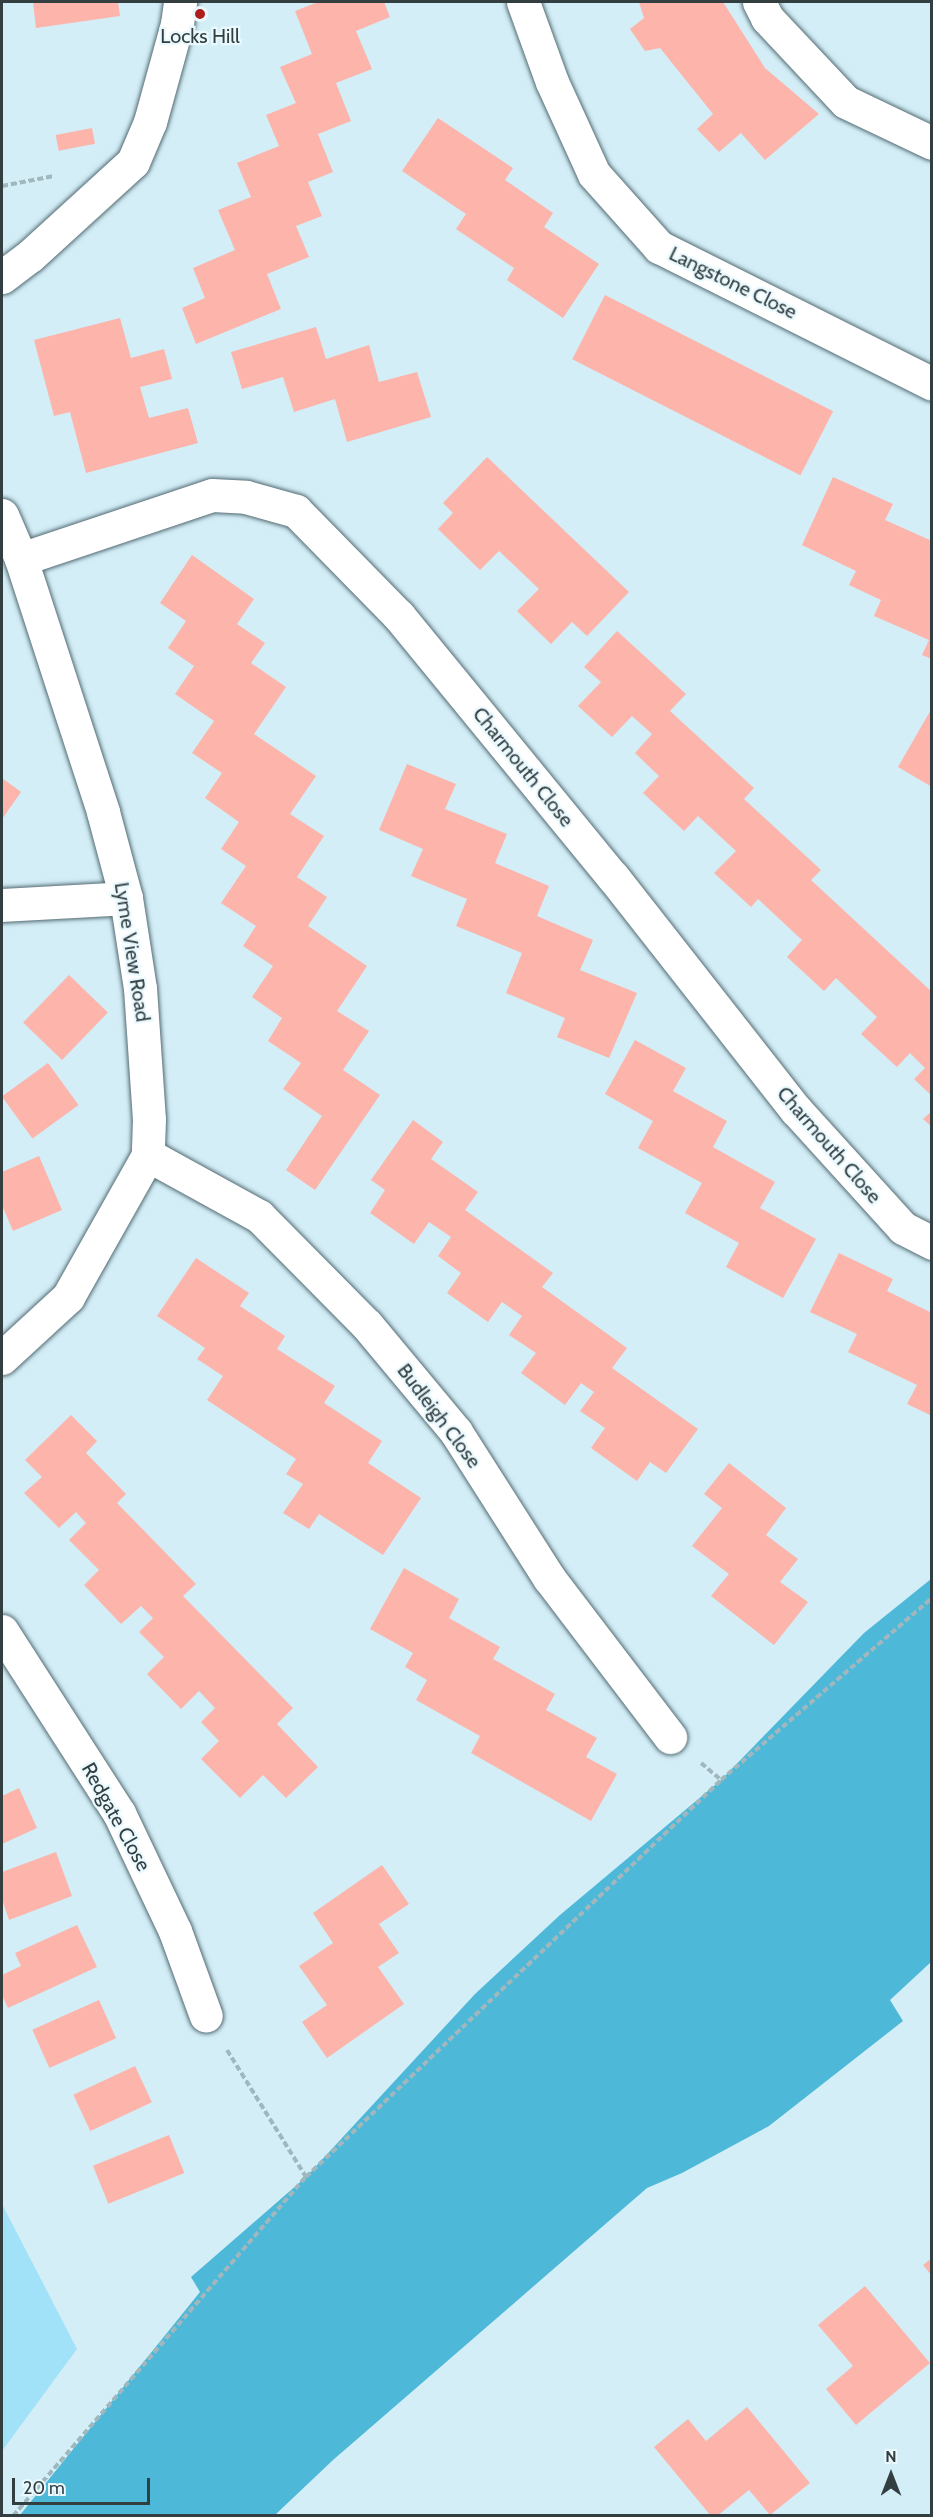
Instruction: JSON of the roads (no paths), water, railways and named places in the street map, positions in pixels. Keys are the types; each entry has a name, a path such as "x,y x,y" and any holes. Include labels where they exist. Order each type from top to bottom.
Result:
{"street":[{"path":"2,277 30,256 133,162 150,122 177,24 180,2"},
{"name":"Langstone Close","path":"523,2 552,82 594,174 659,247 932,384"},
{"path":"759,2 766,18 846,102 932,143"},
{"name":"Charmouth Close","path":"21,559 212,495 246,497 296,511 399,615 613,877 796,1110 903,1228 932,1243"},
{"name":"Lyme View Road","path":"2,515 21,559 103,812 126,898 140,988 147,1063 148,1155"},
{"path":"2,905 126,898"},
{"path":"2,1358 68,1297 148,1155"},
{"name":"Budleigh Close","path":"148,1155 259,1216 367,1325 456,1432 549,1578 669,1737"},
{"name":"Redgate Close","path":"2,1631 119,1813 175,1931 206,2016"}],"place":[{"name":"Locks Hill","path":"200,14"}]}
